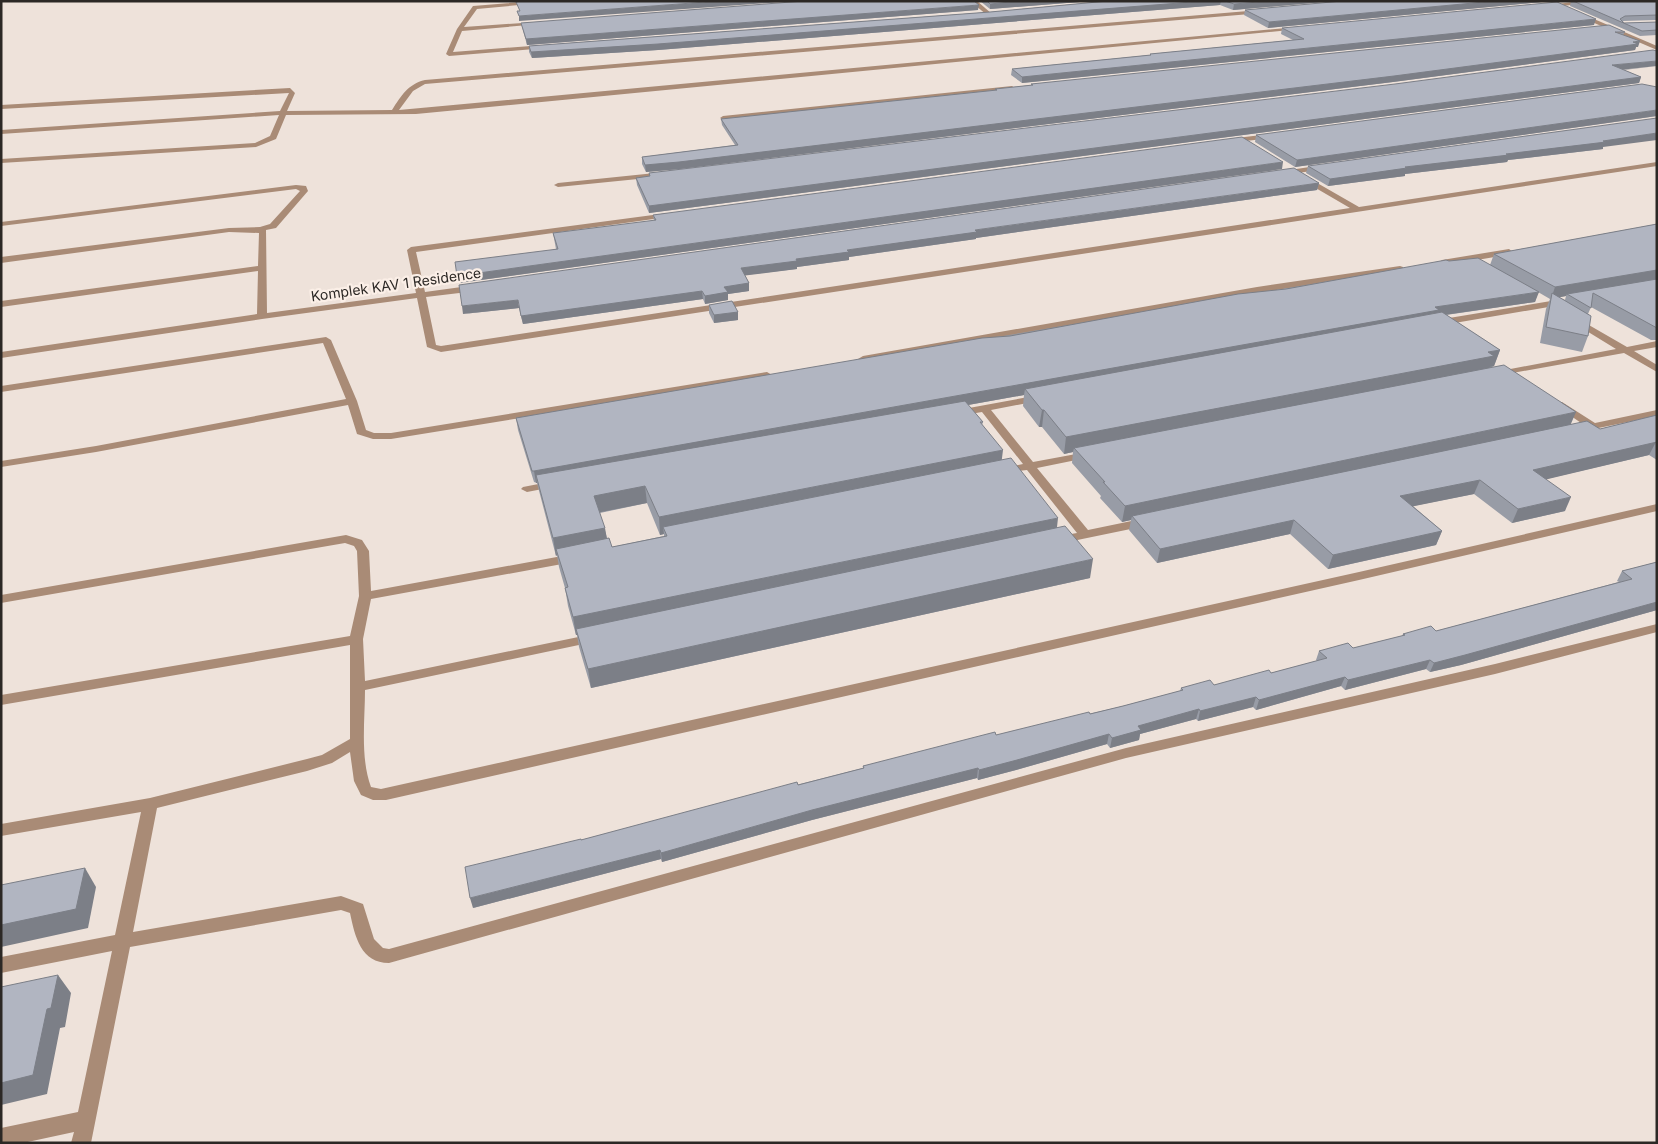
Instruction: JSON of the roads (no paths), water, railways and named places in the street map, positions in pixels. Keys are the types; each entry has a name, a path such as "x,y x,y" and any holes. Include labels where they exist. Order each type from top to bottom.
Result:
{"street":[{"path":"547,47 448,54 460,29 475,7 559,1"},
{"path":"973,1 989,14"},
{"path":"1548,1 1657,50"},
{"path":"1532,7 1606,1"},
{"path":"394,113 411,89 421,82 1264,12"},
{"path":"979,14 998,13"},
{"path":"460,29 548,23"},
{"path":"1586,29 1606,27"},
{"path":"1,132 283,113 394,113 1306,28"},
{"path":"980,36 987,43"},
{"path":"994,50 1001,56"},
{"path":"1647,53 1657,50"},
{"path":"723,118 1016,88"},
{"path":"1,107 290,90 292,93 273,138 261,144 1,161"},
{"path":"1223,142 1281,134"},
{"path":"1243,140 1257,149"},
{"path":"1279,162 1358,210"},
{"path":"674,214 414,249 411,251 432,347 441,349 1657,164"},
{"path":"1275,174 1333,166"},
{"path":"558,185 670,174"},
{"path":"1,224 296,187 303,188 304,191 273,226 262,230 229,230 1,260"},
{"path":"262,230 262,316"},
{"path":"1429,264 1515,251"},
{"path":"1468,259 1484,268"},
{"path":"854,360 1257,290 1410,267"},
{"path":"1,304 263,268"},
{"name":"Komplek KAV 1 Residence","path":"1,355 262,316 481,287"},
{"path":"1533,295 1657,369"},
{"path":"1455,334 1434,324 1569,301"},
{"path":"1,389 326,340 352,401 361,432 373,436 391,436 776,374"},
{"path":"1492,376 1657,344"},
{"path":"1495,361 1528,383"},
{"path":"946,415 1052,396"},
{"path":"1552,399 1593,426"},
{"path":"1,464 96,449 352,401"},
{"path":"984,408 1086,535"},
{"path":"1564,432 1657,413"},
{"path":"991,474 1097,453"},
{"path":"527,489 568,482"},
{"path":"1,599 310,544 346,539 358,543 363,551 365,596 356,639 359,763 364,787 371,793 386,794 1350,578 1657,507"},
{"path":"1047,543 1154,520"},
{"path":"365,596 586,556"},
{"path":"1,965 123,941 341,903 357,909 367,943 372,952 378,956 389,956 1126,753 1495,670 1657,628"},
{"path":"358,687 610,634"},
{"path":"1,700 356,639"},
{"path":"1,830 150,804 307,765 327,759 357,742"},
{"path":"81,1143 150,804"},
{"path":"1,1138 86,1120"}]}
